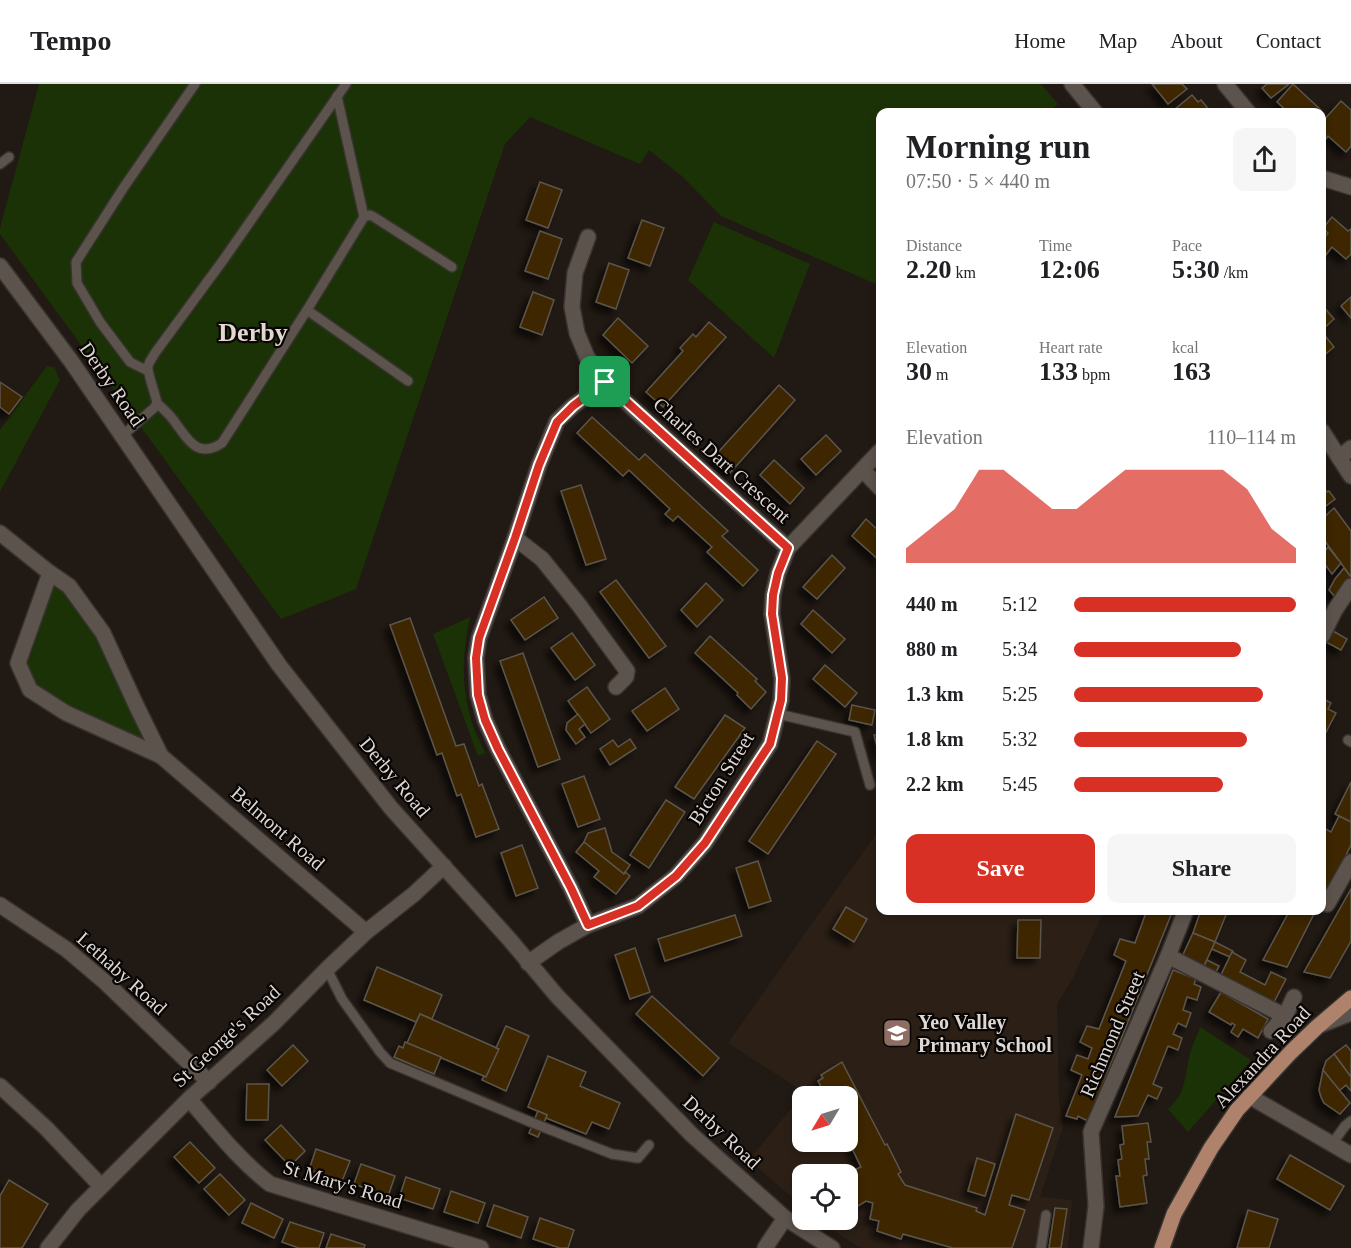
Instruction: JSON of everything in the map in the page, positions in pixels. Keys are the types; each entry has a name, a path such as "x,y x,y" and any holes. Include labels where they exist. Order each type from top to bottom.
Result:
{"main road":[{"name":"Alexandra Road","path":"1162,1248 1174,1214 1211,1148 1238,1110 1317,1027 1351,998"}],"street":[{"path":"1072,84 1092,108"},
{"path":"1225,84 1245,108"},
{"path":"1326,179 1351,187"},
{"name":"Charles Dart Crescent","path":"588,237 575,273 572,307 587,357 605,382 788,548"},
{"name":"Derby Road","path":"0,266 123,435 286,674 391,808 588,1030 692,1135 785,1218 832,1248"},
{"path":"588,925 485,720 478,695 476,658 479,638 539,465 557,422 573,406 605,382"},
{"path":"1326,434 1347,454 1351,476"},
{"name":"Bicton Street","path":"528,963 588,925 638,906 676,876 705,843 770,744 781,700 782,678 772,614 773,595 778,573 788,548 876,455"},
{"path":"863,470 876,484"},
{"name":"Belmont Road","path":"0,533 69,586 103,633 161,756"},
{"path":"515,538 542,559 627,671 626,677 616,687"},
{"name":"Belmont Road","path":"50,573 18,663 30,690 66,713 161,756 366,932"},
{"path":"1326,628 1351,586"},
{"path":"1326,904 1351,861"},
{"name":"St George's Road","path":"48,1248 78,1210 189,1099 274,1023 366,932 414,894 444,866"},
{"name":"Lethaby Road","path":"0,905 66,949 105,982 209,1082"},
{"name":"Richmond Street","path":"1091,1248 1096,1206 1091,1132 1184,915"},
{"path":"1168,956 1285,1016"},
{"path":"1271,1031 1285,1016 1294,997"},
{"path":"1317,1027 1351,1013"},
{"path":"0,1086 46,1128 102,1186"},
{"path":"1249,1096 1351,1155"},
{"name":"St Mary's Road","path":"189,1099 231,1147 270,1184 481,1248"},
{"path":"765,1248 785,1218"}],"lane":[{"path":"148,371 130,362 100,322 77,283 76,262 195,84"},
{"path":"346,84 224,259 155,353 147,367 157,404 170,415 192,444 209,449 222,443 364,217 370,215 374,217 452,267"},
{"path":"338,96 364,217"},
{"path":"0,164 9,157"},
{"path":"307,310 408,381"},
{"path":"123,435 157,404"},
{"path":"778,714 855,732 870,785"},
{"path":"327,969 342,999 390,1063 612,1154 638,1158 649,1145"},
{"path":"1332,1144 1351,1121"},
{"path":"1041,1248 1046,1215"}],"shaded area":[{"name":"Yeo Valley Primary School","path":"876,835 876,915 1102,915 1073,978 1057,1004 1059,1102 1063,1127 1040,1197 1072,1200 1068,1248 862,1248 857,1246 833,1230 858,1230 858,1164 792,1164 792,1197 749,1160 792,1107 792,1152 858,1152 858,1086 794,1086 728,1043"}],"green space":[{"path":"39,84 1041,84 1058,104 1054,108 876,108 876,284 721,216 683,177 649,150 640,164 530,117 505,144 356,589 281,619 0,234"},
{"path":"714,222 810,264 774,358 688,280"},
{"path":"47,366 54,367 60,380 0,492 0,430"},
{"path":"50,574 102,634 160,755 31,689 18,663"},
{"path":"470,617 465,644 464,683 472,723 485,753 478,756 433,634"},
{"path":"1200,1027 1251,1060 1188,1132 1168,1109 1181,1092 1190,1054"}],"building":[{"path":"1152,84 1182,84 1187,89 1168,104"},
{"path":"1267,84 1289,84 1271,98 1262,88"},
{"path":"1293,84 1319,108 1284,108 1277,102"},
{"path":"1192,95 1198,102 1201,100 1208,108 1176,108"},
{"path":"1341,101 1351,110 1351,146 1346,152 1328,136 1326,139 1326,118"},
{"path":"540,182 562,190 548,228 526,220"},
{"path":"1332,217 1348,231 1351,229 1351,254 1346,259 1332,247 1326,255 1328,233 1326,224"},
{"path":"642,220 664,228 650,266 628,258"},
{"path":"540,231 562,239 548,279 525,271"},
{"path":"609,263 629,270 616,309 596,302"},
{"path":"533,292 554,300 542,335 520,327"},
{"path":"1351,297 1351,318 1341,306"},
{"path":"1326,310 1334,319 1326,326"},
{"path":"618,318 648,346 632,363 603,335"},
{"path":"709,322 726,337 663,407 646,392 683,351 680,348 693,334 696,337"},
{"path":"1326,337 1334,347 1326,354"},
{"path":"0,382 22,397 9,414 0,407"},
{"path":"779,385 795,400 730,473 713,458"},
{"path":"592,417 639,460 645,454 728,531 722,536 758,570 743,586 707,552 712,547 678,516 673,521 665,514 670,509 629,470 623,476 577,433"},
{"path":"826,435 841,451 816,475 801,459"},
{"path":"774,460 804,488 790,504 760,475"},
{"path":"581,485 606,559 586,565 561,491"},
{"path":"1326,491 1329,491 1335,499 1326,506"},
{"path":"1334,508 1351,531 1351,577 1326,543 1326,515"},
{"path":"866,519 876,528 876,557 852,536"},
{"path":"1328,547 1341,563 1332,574 1326,566"},
{"path":"832,555 845,568 817,599 803,587"},
{"path":"1344,568 1351,580 1336,598 1329,590"},
{"path":"616,580 666,646 649,658 600,592"},
{"path":"706,583 723,600 697,627 681,610"},
{"path":"544,597 558,618 525,640 511,620"},
{"path":"813,610 845,639 832,653 801,624"},
{"path":"410,618 456,746 464,744 479,786 482,784 499,829 476,837 461,794 457,796 442,753 437,755 390,625"},
{"path":"1333,631 1347,639 1341,650 1326,642"},
{"path":"572,633 595,665 575,680 551,648"},
{"path":"710,636 757,679 755,681 766,692 751,709 737,695 738,693 695,653"},
{"path":"523,653 560,759 538,767 500,661"},
{"path":"825,665 857,693 845,707 813,679"},
{"path":"587,687 610,719 591,733 568,701"},
{"path":"665,688 679,709 647,731 632,711"},
{"path":"1326,700 1331,703 1328,709 1336,713 1326,732"},
{"path":"852,705 875,710 872,725 849,720"},
{"path":"578,714 585,724 579,729 585,737 576,744 566,730 567,723"},
{"path":"725,715 745,728 694,799 675,787"},
{"path":"630,739 636,748 610,765 600,749 613,740 618,747"},
{"path":"817,741 836,754 768,854 749,841"},
{"path":"584,776 600,819 578,827 562,784"},
{"path":"1351,782 1351,822 1335,814"},
{"path":"666,800 685,812 649,868 630,855"},
{"path":"1339,816 1351,822 1351,845 1326,895 1326,829 1331,832"},
{"path":"605,828 612,852 630,865 624,874 584,842 588,833"},
{"path":"584,842 624,874 625,872 630,876 616,894 594,877 599,871 576,852"},
{"path":"522,845 538,888 516,896 501,853"},
{"path":"758,861 771,901 749,908 736,868"},
{"path":"1351,889 1351,941 1330,978 1304,972"},
{"path":"846,907 867,919 854,942 833,929"},
{"path":"735,915 742,936 665,961 658,939"},
{"path":"1145,915 1171,915 1088,1121 1078,1116 1077,1119 1066,1116 1082,1075 1071,1070 1077,1055 1088,1059 1092,1048 1080,1042 1087,1026 1099,1029 1126,961 1114,955 1120,939 1135,943"},
{"path":"1199,915 1226,915 1215,942 1193,933"},
{"path":"1287,915 1313,915 1287,967 1263,960"},
{"path":"1018,920 1041,920 1040,958 1017,958"},
{"path":"1193,933 1215,942 1203,968 1181,959"},
{"path":"1215,942 1233,951 1230,957 1212,949"},
{"path":"635,948 650,992 630,999 615,955"},
{"path":"1232,952 1246,960 1240,972 1265,985 1271,972 1286,979 1274,1002 1221,975"},
{"path":"1207,960 1219,966 1215,974 1203,968"},
{"path":"377,967 442,995 432,1019 420,1014 416,1022 364,1000"},
{"path":"1173,970 1196,979 1194,984 1201,987 1197,1000 1187,997 1183,1010 1191,1013 1186,1027 1178,1023 1173,1034 1182,1038 1178,1050 1168,1046 1153,1084 1162,1088 1157,1099 1148,1095 1138,1116 1115,1117"},
{"path":"1221,992 1268,1019 1258,1038 1243,1029 1238,1037 1231,1032 1235,1025 1209,1012"},
{"path":"652,996 719,1058 703,1076 636,1014"},
{"path":"420,1014 499,1049 486,1077 407,1043"},
{"path":"506,1026 529,1036 506,1091 482,1080 484,1076 486,1077 499,1049 496,1048"},
{"path":"405,1042 441,1057 434,1074 394,1057 399,1046 403,1048"},
{"path":"293,1045 308,1061 282,1086 267,1070"},
{"path":"1346,1045 1351,1051 1351,1077 1334,1054"},
{"path":"1334,1054 1351,1077 1351,1091 1346,1085 1339,1091 1323,1070 1326,1061"},
{"path":"548,1056 586,1072 580,1086 620,1103 609,1129 592,1122 586,1134 546,1118 547,1115 528,1107"},
{"path":"842,1062 854,1086 821,1086 818,1081 823,1078 821,1075"},
{"path":"1323,1070 1350,1103 1340,1114 1324,1103 1321,1097 1319,1090"},
{"path":"247,1084 269,1084 268,1120 246,1120"},
{"path":"858,1093 885,1145 887,1144 901,1172 898,1174 905,1185 977,1208 976,1211 985,1215 1016,1114 1053,1128 1029,1200 1012,1195 1009,1205 1025,1210 1012,1248 953,1248 903,1234 901,1239 877,1231 879,1221 870,1219 873,1203 866,1201 858,1206 858,1168 861,1167 854,1152 858,1152"},
{"path":"538,1111 547,1115 538,1137 529,1133"},
{"path":"1148,1123 1151,1142 1147,1142 1149,1159 1145,1159 1147,1175 1143,1176 1147,1203 1120,1207 1116,1176 1120,1176 1118,1160 1122,1159 1120,1145 1124,1144 1122,1126"},
{"path":"281,1125 305,1151 290,1166 265,1140"},
{"path":"190,1142 215,1168 199,1183 174,1157"},
{"path":"316,1149 350,1161 342,1181 309,1170"},
{"path":"1290,1155 1344,1186 1330,1210 1277,1179"},
{"path":"977,1158 995,1164 985,1196 968,1191"},
{"path":"361,1164 395,1176 388,1196 354,1184"},
{"path":"220,1174 245,1200 229,1215 204,1189"},
{"path":"406,1177 440,1189 433,1209 399,1198"},
{"path":"9,1180 48,1204 22,1248 0,1248 0,1196"},
{"path":"451,1191 485,1203 478,1223 444,1212"},
{"path":"251,1203 283,1219 274,1238 242,1223"},
{"path":"494,1205 528,1217 521,1238 487,1226"},
{"path":"1055,1208 1067,1209 1061,1248 1049,1248"},
{"path":"1248,1210 1278,1219 1269,1248 1237,1248"},
{"path":"540,1218 574,1230 568,1248 560,1248 533,1239"},
{"path":"290,1222 324,1233 319,1248 299,1248 282,1242"},
{"path":"331,1234 365,1245 364,1248 326,1248"}],"place":[{"name":"Yeo Valley Primary School","path":"897,1033"}],"district":[{"name":"Derby","path":"253,332"}],"route":[{"path":"605,382 788,548 778,573 773,595 772,614 782,678 781,700 770,744 705,843 676,876 638,906 588,925 485,720 478,695 476,658 479,638 539,465 557,422 573,406 605,382"}]}
